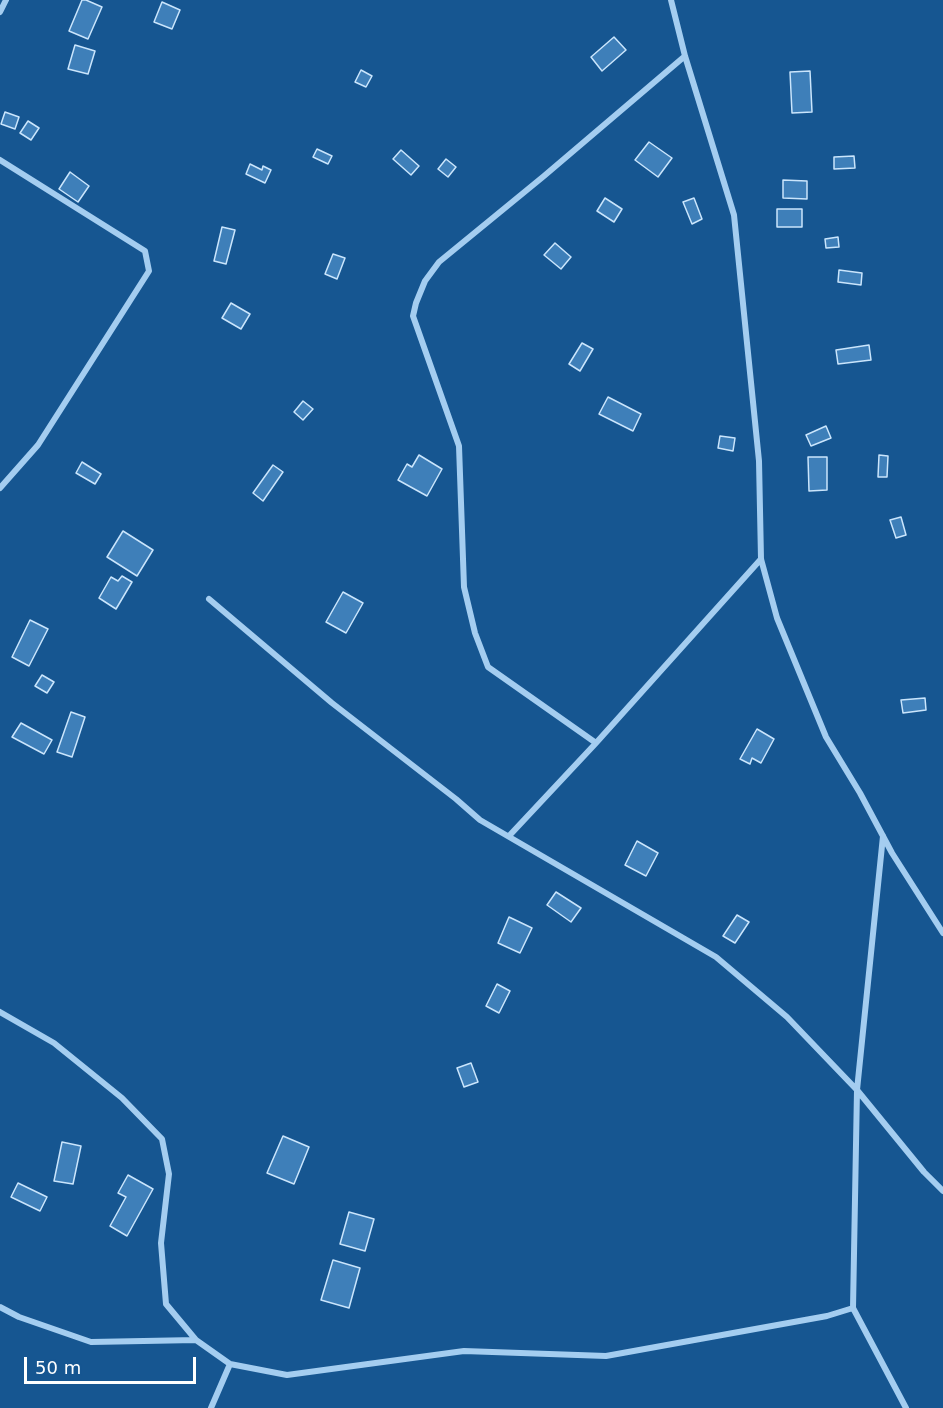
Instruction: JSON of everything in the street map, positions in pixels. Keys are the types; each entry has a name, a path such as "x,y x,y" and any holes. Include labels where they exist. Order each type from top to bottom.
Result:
{"street":[{"path":"0,12 6,0"},
{"path":"671,0 685,56 734,214 759,461 761,559 777,618 826,737 860,793 892,853 943,933"},
{"path":"596,743 488,667 475,633 464,586 459,446 413,316 426,281 439,262 685,56"},
{"path":"0,160 145,251 149,271 38,445 0,488"},
{"path":"509,836 761,559"},
{"path":"209,599 332,703 439,785 480,820 716,957 787,1017 856,1090 924,1172 943,1191"},
{"path":"883,836 856,1090 853,1308 906,1408"},
{"path":"0,1012 54,1042 122,1098 162,1139 169,1174 161,1243 166,1304 196,1340 230,1364 287,1375 464,1351 606,1356 827,1316 853,1308"},
{"path":"0,1307 19,1317 91,1342 196,1340"},
{"path":"211,1408 230,1364"}],"building":[{"path":"82,0 102,7 88,39 69,31"},
{"path":"162,2 180,10 172,29 154,22"},
{"path":"614,37 626,50 602,71 591,57"},
{"path":"75,45 95,51 88,74 68,69"},
{"path":"361,70 372,76 366,87 355,82"},
{"path":"810,71 812,112 792,113 790,72"},
{"path":"5,112 19,117 15,129 1,124"},
{"path":"28,121 39,128 31,140 20,133"},
{"path":"649,142 672,158 658,177 635,160"},
{"path":"317,149 332,156 328,164 313,157"},
{"path":"401,150 419,166 411,175 393,159"},
{"path":"854,156 855,168 834,169 834,157"},
{"path":"446,159 456,167 448,177 438,169"},
{"path":"250,164 262,170 263,166 271,170 265,183 246,174"},
{"path":"70,172 89,186 78,202 59,189"},
{"path":"783,180 807,181 807,199 783,198"},
{"path":"605,198 622,209 614,222 597,211"},
{"path":"694,198 702,219 692,224 683,202"},
{"path":"777,209 802,209 802,227 777,227"},
{"path":"222,227 235,230 226,264 214,261"},
{"path":"838,237 839,247 826,248 825,239"},
{"path":"555,243 571,257 561,269 544,255"},
{"path":"333,254 345,258 337,279 325,274"},
{"path":"839,270 862,273 861,285 838,282"},
{"path":"231,303 250,314 241,329 222,318"},
{"path":"582,343 593,349 580,371 569,364"},
{"path":"869,345 871,360 838,364 836,350"},
{"path":"608,397 641,414 633,431 599,414"},
{"path":"303,401 313,409 303,420 294,412"},
{"path":"826,426 831,438 811,446 806,435"},
{"path":"720,436 735,438 733,451 718,448"},
{"path":"419,455 442,469 427,496 398,480 407,464 412,467"},
{"path":"879,455 888,456 887,477 878,477"},
{"path":"808,457 827,457 827,490 809,491"},
{"path":"82,462 101,474 95,484 76,473"},
{"path":"273,465 283,472 263,501 253,493"},
{"path":"901,517 906,535 896,538 890,520"},
{"path":"123,531 153,550 137,576 107,557"},
{"path":"122,576 132,582 116,609 99,598 111,577 118,581"},
{"path":"343,592 363,603 346,633 326,622"},
{"path":"30,620 48,629 29,666 12,657"},
{"path":"42,675 54,682 47,693 35,686"},
{"path":"925,698 926,710 903,713 901,700"},
{"path":"71,712 85,717 72,757 57,752"},
{"path":"21,723 52,740 44,754 12,737"},
{"path":"757,729 774,739 761,763 752,758 750,764 740,759"},
{"path":"637,841 658,853 646,876 625,865"},
{"path":"556,892 581,908 571,922 547,905"},
{"path":"737,915 749,922 735,943 723,936"},
{"path":"509,917 532,928 520,953 498,943"},
{"path":"497,984 510,991 499,1013 486,1006"},
{"path":"471,1063 478,1082 464,1087 457,1068"},
{"path":"283,1136 309,1147 294,1184 267,1173"},
{"path":"62,1142 81,1146 73,1184 54,1181"},
{"path":"128,1175 153,1189 127,1236 110,1226 126,1197 118,1193"},
{"path":"18,1183 47,1197 40,1211 11,1197"},
{"path":"349,1212 374,1219 365,1251 340,1244"},
{"path":"333,1260 360,1268 349,1308 321,1300"}]}
